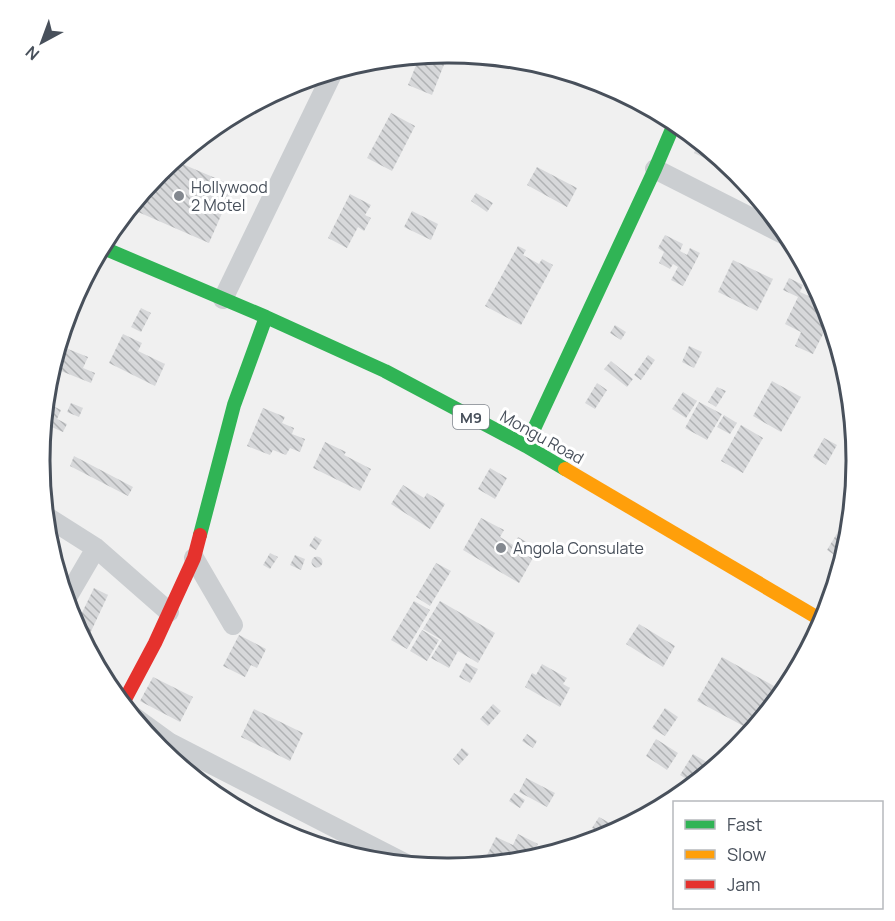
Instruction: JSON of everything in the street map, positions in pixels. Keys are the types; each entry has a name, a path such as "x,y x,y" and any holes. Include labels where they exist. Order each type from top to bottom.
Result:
{"main road":[{"path":"526,446 671,131"},
{"name":"Mongu Road","path":"110,251 266,317 385,371 526,446 814,615"},
{"path":"127,696 155,643 194,558 234,405 266,317"}],"street":[{"path":"223,299 329,81"},
{"path":"655,169 770,227"},
{"path":"54,522 96,548 169,612"},
{"path":"72,590 96,548"},
{"path":"194,558 233,625"},
{"path":"160,736 385,853"}],"building":[{"path":"445,62 432,95 408,85 417,64"},
{"path":"391,113 415,126 392,171 367,158"},
{"path":"696,149 709,160 694,153"},
{"path":"182,164 234,186 209,243 137,212"},
{"path":"537,167 577,188 567,207 527,185"},
{"path":"476,193 493,203 487,212 471,201"},
{"path":"350,194 371,205 365,215 371,218 364,231 358,227 347,248 328,238"},
{"path":"412,211 438,224 431,240 404,227"},
{"path":"665,235 683,244 680,251 687,255 690,248 700,253 683,286 671,280 678,267 673,264 670,269 659,263 664,252 658,248"},
{"path":"518,246 526,250 523,255 539,264 542,259 553,265 521,325 485,306"},
{"path":"733,260 773,279 757,311 718,292"},
{"path":"789,278 803,285 800,292 810,297 824,332 813,354 795,346 801,332 785,324 798,297 783,290"},
{"path":"141,308 151,313 141,332 131,327"},
{"path":"615,325 626,332 621,340 610,333"},
{"path":"123,334 142,343 138,351 165,364 155,386 109,363"},
{"path":"689,346 702,352 694,368 682,362"},
{"path":"66,348 88,357 83,368 95,373 91,383 60,371"},
{"path":"648,355 655,360 641,380 634,375"},
{"path":"611,361 633,379 627,387 604,369"},
{"path":"772,381 801,397 781,432 753,416"},
{"path":"597,383 607,390 595,409 585,403"},
{"path":"717,387 726,391 716,407 708,402"},
{"path":"683,392 697,401 686,418 672,409"},
{"path":"699,402 722,414 707,440 685,428"},
{"path":"71,403 83,408 79,417 67,412"},
{"path":"55,407 61,410 57,419 67,424 63,432 51,427"},
{"path":"263,408 285,417 282,423 294,428 292,434 305,439 300,452 290,448 286,455 273,450 270,455 247,446"},
{"path":"724,415 737,423 730,434 717,427"},
{"path":"741,425 763,438 743,473 721,461"},
{"path":"824,438 837,445 826,465 813,457"},
{"path":"325,442 346,452 344,455 371,469 360,491 313,468"},
{"path":"74,456 133,487 128,496 70,466"},
{"path":"490,468 507,478 495,499 478,489"},
{"path":"403,485 424,498 427,493 445,504 430,529 391,504"},
{"path":"481,518 504,530 500,537 513,545 518,537 538,549 519,583 463,550"},
{"path":"839,529 834,555 827,550"},
{"path":"315,536 322,540 316,550 309,546"},
{"path":"270,553 278,557 270,569 263,565"},
{"path":"295,555 305,559 301,570 290,565"},
{"path":"317,556 323,562 317,568 311,562"},
{"path":"436,563 451,571 430,606 416,597"},
{"path":"94,588 108,595 90,634 81,615"},
{"path":"414,601 430,610 407,649 391,640"},
{"path":"440,601 495,633 478,663 458,651 449,668 431,658 442,640 423,629"},
{"path":"639,624 675,646 663,667 626,644"},
{"path":"422,630 439,640 427,661 410,651"},
{"path":"239,635 266,649 257,668 251,665 245,677 223,666"},
{"path":"722,657 774,686 744,726 697,701"},
{"path":"466,663 478,669 470,683 459,677"},
{"path":"542,664 567,678 563,684 570,688 560,707 525,687 532,673 536,675"},
{"path":"153,677 193,697 180,722 140,701"},
{"path":"493,704 501,711 488,726 480,719"},
{"path":"665,708 678,717 665,736 652,728"},
{"path":"254,709 303,733 290,761 241,737"},
{"path":"527,734 537,741 533,748 522,741"},
{"path":"656,739 678,753 667,770 646,756"},
{"path":"462,748 469,754 459,765 453,759"},
{"path":"693,754 707,762 686,779 680,775"},
{"path":"526,778 555,793 547,807 519,792"},
{"path":"514,793 525,800 520,808 509,801"},
{"path":"599,817 610,823 595,830 592,828"},
{"path":"518,834 538,844 535,849 486,857 496,837 513,845"}],"traffic: fast":[{"path":"526,446 671,131"},
{"path":"110,251 266,317 385,371 565,469"},
{"path":"200,535 234,405 266,317"}],"traffic: slow":[{"path":"565,469 814,616"}],"traffic: jam":[{"path":"127,696 155,643 194,558 200,535"}],"place":[{"name":"Hollywood 2 Motel","path":"179,196"},
{"name":"Angola Consulate","path":"501,548"}]}
